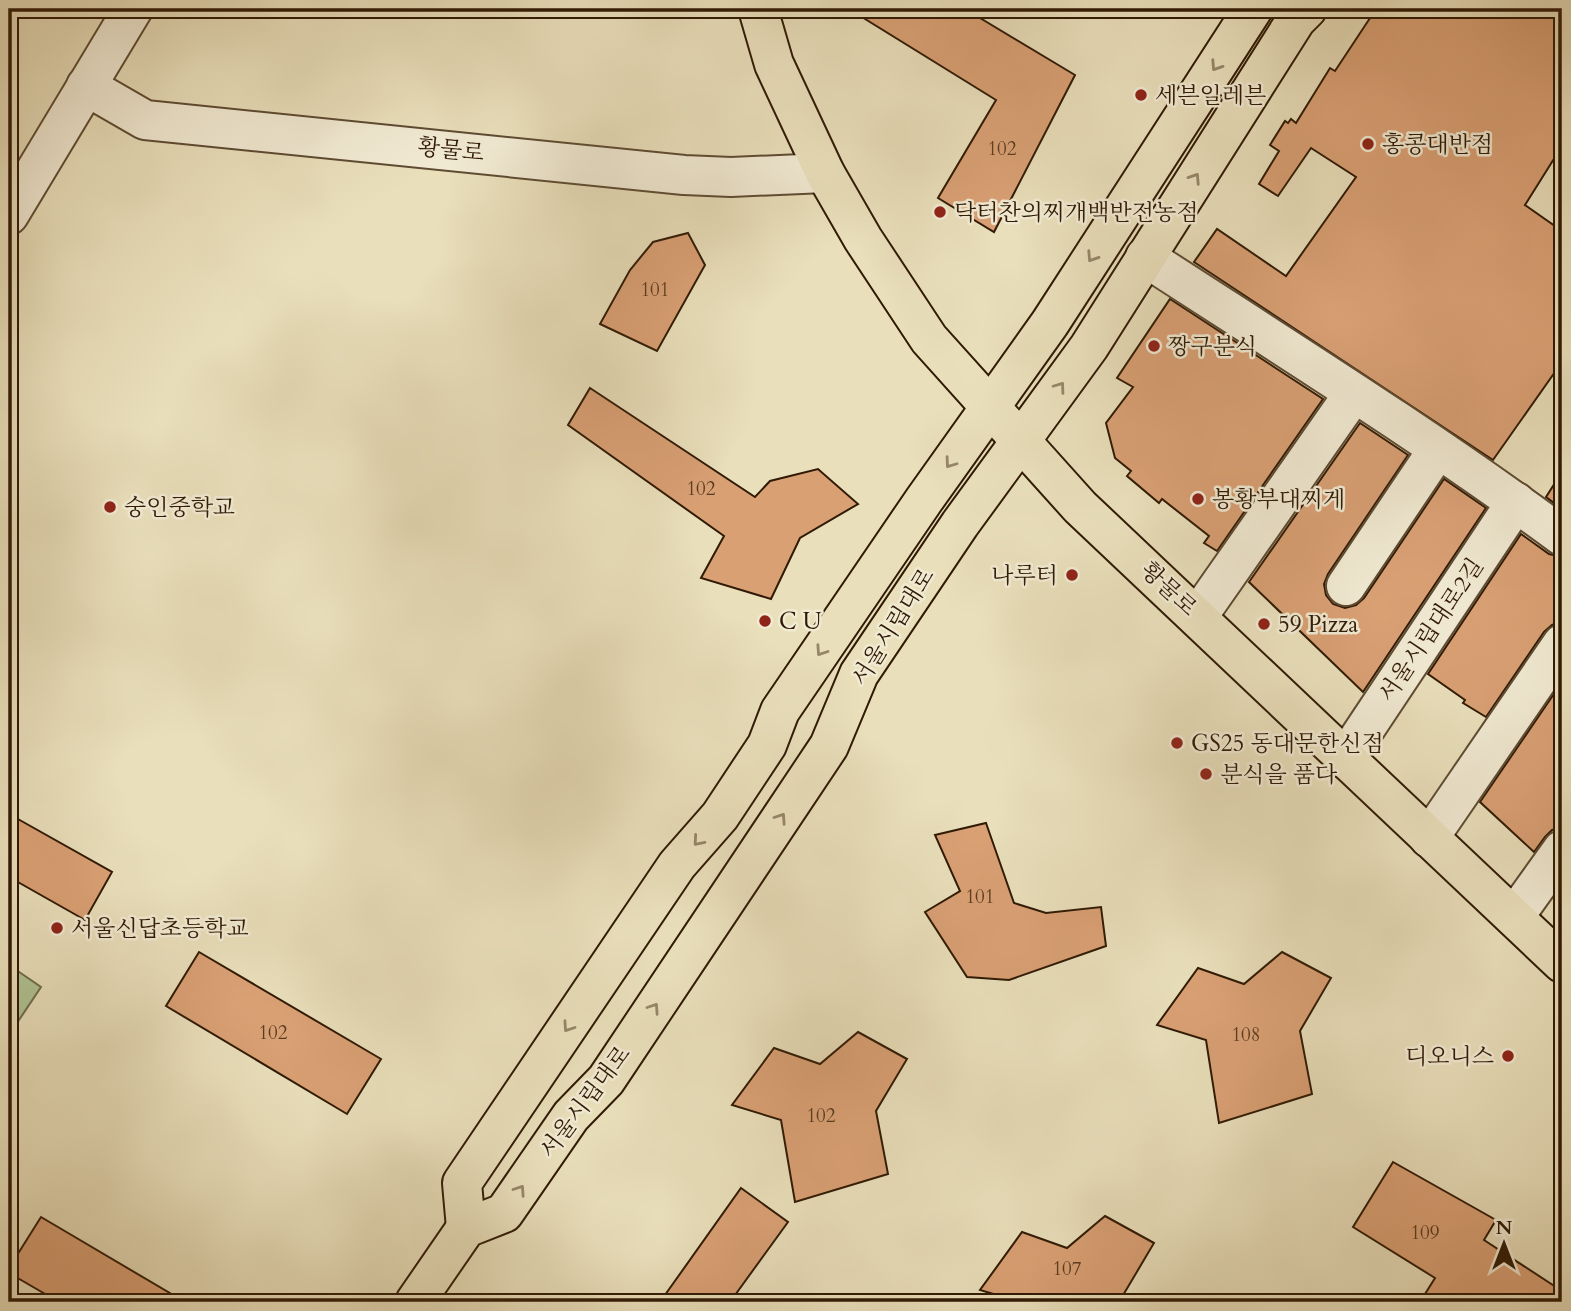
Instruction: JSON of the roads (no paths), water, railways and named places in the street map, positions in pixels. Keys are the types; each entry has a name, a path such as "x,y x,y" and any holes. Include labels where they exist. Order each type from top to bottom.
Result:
{"main road":[{"name":"황물로","path":"758,9 774,64 825,173 863,239 929,339 1080,507 1562,963"},
{"name":"서울시립대로","path":"1252,9 1050,323 924,500 780,711 767,745 720,816 677,865 462,1183 467,1228 505,1213 571,1116 606,1080 829,746 859,674 960,524 1089,347 1296,20 1307,9"},
{"path":"415,1302 467,1228"}],"street":[{"path":"9,215 133,9"},
{"name":"황물로","path":"86,86 145,120 684,175 731,177 825,173"},
{"path":"1145,257 1438,449 1562,536"},
{"path":"1198,616 1354,393"},
{"path":"1346,586 1438,449"},
{"name":"서울시립대로2길","path":"1345,759 1516,502"},
{"path":"1429,838 1562,644"},
{"path":"1514,917 1562,850"}],"place":[{"name":"세븐일레븐","path":"1141,95"},
{"name":"홍콩대반점","path":"1368,144"},
{"name":"닥터찬의찌개백반전농점","path":"940,212"},
{"name":"짱구분식","path":"1154,346"},
{"name":"봉황부대찌게","path":"1198,499"},
{"name":"숭인중학교","path":"110,507"},
{"name":"나루터","path":"1072,575"},
{"name":"C U","path":"765,621"},
{"name":"59 Pizza","path":"1264,624"},
{"name":"GS25 동대문한신점","path":"1177,743"},
{"name":"분식을 품다","path":"1206,774"},
{"name":"서울신답초등학교","path":"57,928"},
{"name":"디오니스","path":"1508,1056"}]}
